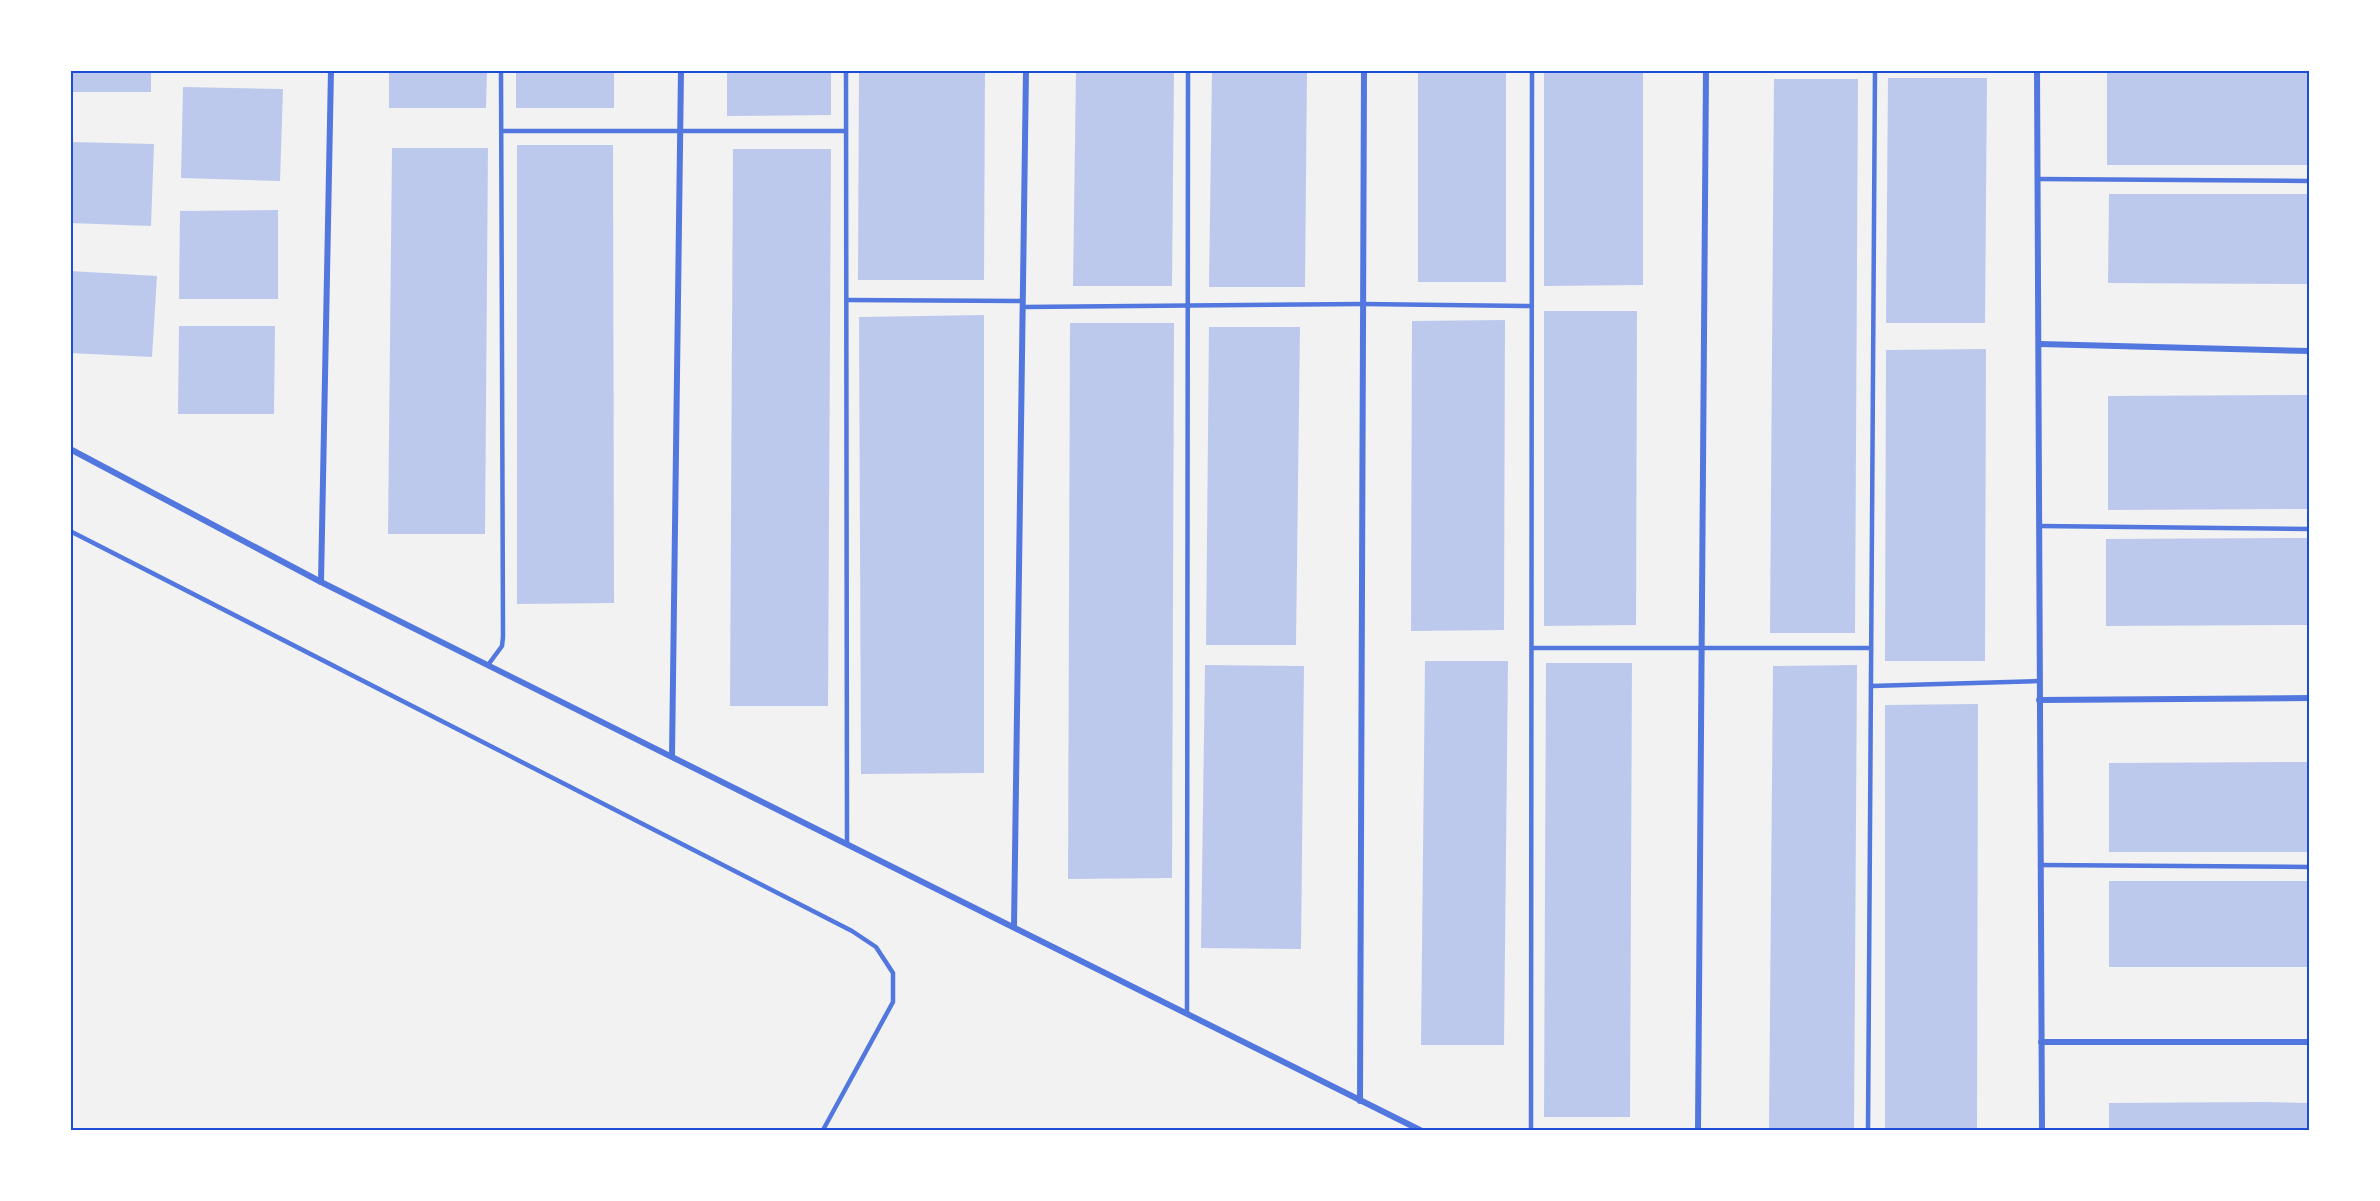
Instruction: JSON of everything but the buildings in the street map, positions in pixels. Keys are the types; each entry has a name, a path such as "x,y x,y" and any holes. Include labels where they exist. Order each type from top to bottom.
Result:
{"street":[{"path":"321,582 331,70"},
{"path":"672,756 681,70"},
{"path":"1014,927 1026,70"},
{"path":"1360,1101 1364,70"},
{"path":"1698,1131 1706,70"},
{"path":"2037,70 2042,1131"},
{"path":"2040,344 2310,351"},
{"path":"70,449 321,582 1420,1131"},
{"path":"2039,700 2310,698"},
{"path":"2041,1042 2310,1042"}],"lane":[{"path":"488,665 502,646 503,637 501,70"},
{"path":"846,70 847,844"},
{"path":"1187,1014 1188,70"},
{"path":"1531,1131 1532,70"},
{"path":"1868,1131 1875,70"},
{"path":"502,131 846,131"},
{"path":"2038,179 2310,181"},
{"path":"847,300 1188,306 1364,304 1532,306"},
{"path":"2040,526 2310,529"},
{"path":"70,531 852,931 876,947 893,973 892,1002 823,1131"},
{"path":"1532,648 1871,648"},
{"path":"1870,686 2039,681"},
{"path":"2040,865 2310,867"}]}
